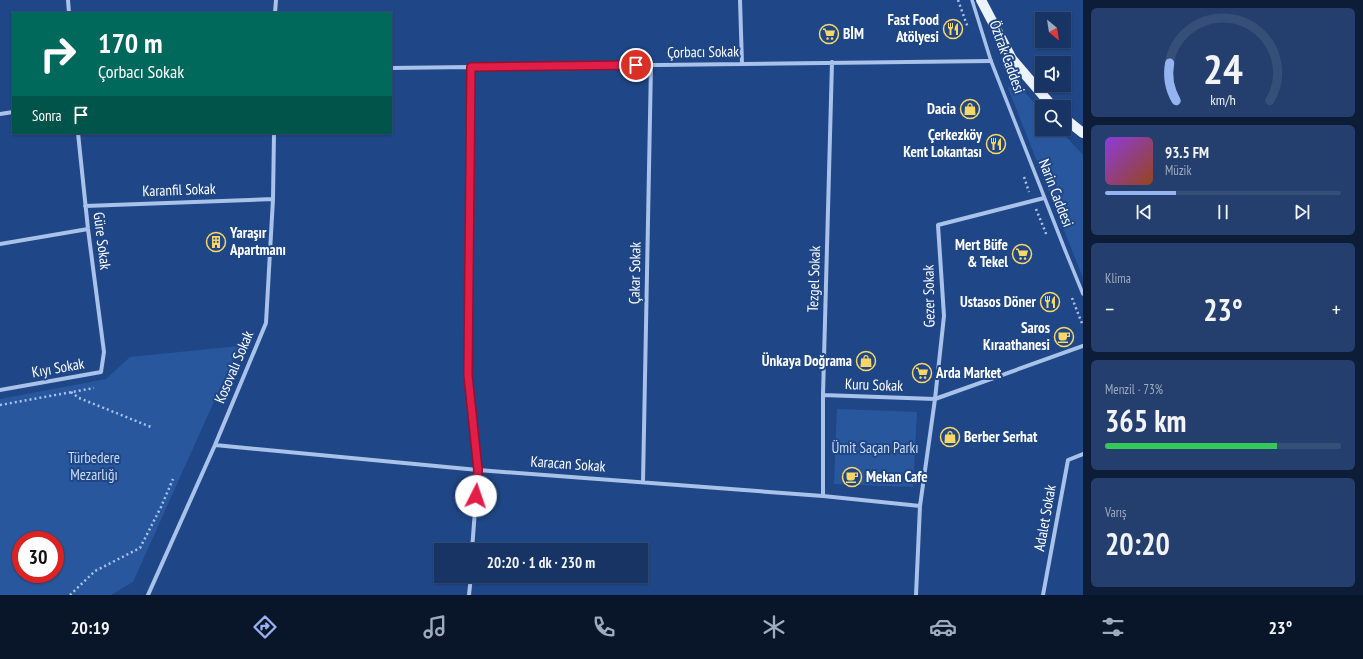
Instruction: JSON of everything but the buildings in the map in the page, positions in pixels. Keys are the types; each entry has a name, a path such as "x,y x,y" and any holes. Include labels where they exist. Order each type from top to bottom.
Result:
{"main road":[{"name":"Öztrak Caddesi","path":"984,3 1012,59 1047,100"},
{"path":"1071,124 1083,133"}],"street":[{"path":"68,0 69,12"},
{"path":"275,12 276,0"},
{"path":"740,0 742,64"},
{"name":"Öztrak Caddesi","path":"972,0 991,61 1025,145"},
{"name":"Çorbacı Sokak","path":"392,68 991,61"},
{"name":"Tezgel Sokak","path":"824,496 823,395 832,62"},
{"name":"Çakar Sokak","path":"643,482 651,65"},
{"path":"471,67 468,375 478,470 473,543"},
{"path":"0,114 12,112"},
{"name":"Güre Sokak","path":"78,134 85,206 104,352"},
{"name":"Kosovalı Sokak","path":"148,595 215,445 266,323 273,199 274,134"},
{"name":"Narin Caddesi","path":"1025,145 1044,198 1083,294"},
{"name":"Gezer Sokak","path":"916,595 920,506 935,399 944,316 938,226 1044,198"},
{"name":"Karanfil Sokak","path":"85,206 273,199"},
{"path":"0,244 88,229"},
{"name":"Kuru Sokak","path":"823,395 935,399 1083,346"},
{"name":"Kıyı Sokak","path":"0,390 101,372 104,352"},
{"name":"Karacan Sokak","path":"215,445 478,470 824,496 920,506"},
{"name":"Adalet Sokak","path":"1043,595 1068,460 1083,454"},
{"path":"469,595 470,583"}],"path":[{"path":"0,405 94,388"},
{"path":"71,392 79,398 150,427"},
{"path":"70,595 96,571 140,548 161,508 173,479"}],"green space":[{"path":"1016,83 1035,103 1035,136 1065,136 1083,155 1083,278 1008,88"},
{"name":"Türbedere Mezarlığı","path":"239,346 133,582 111,595 0,595 0,399 106,379 130,357"},
{"name":"Ümit Saçan Parkı","path":"837,409 917,412 913,487 834,484"}],"place":[{"name":"Fast Food Atölyesi","path":"953,29"},
{"name":"BİM","path":"829,34"},
{"name":"Dacia","path":"970,109"},
{"name":"Çerkezköy Kent Lokantası","path":"996,144"},
{"name":"Yaraşır Apartmanı","path":"216,242"},
{"name":"Mert Büfe & Tekel","path":"1022,254"},
{"name":"Ustasos Döner","path":"1050,302"},
{"name":"Saros Kıraathanesi","path":"1064,337"},
{"name":"Ünkaya Doğrama","path":"866,361"},
{"name":"Arda Market","path":"922,373"},
{"name":"Berber Serhat","path":"950,437"},
{"name":"Mekan Cafe","path":"852,477"}],"route":[{"path":"476,496 478,470 468,375 471,67 636,65"}]}
